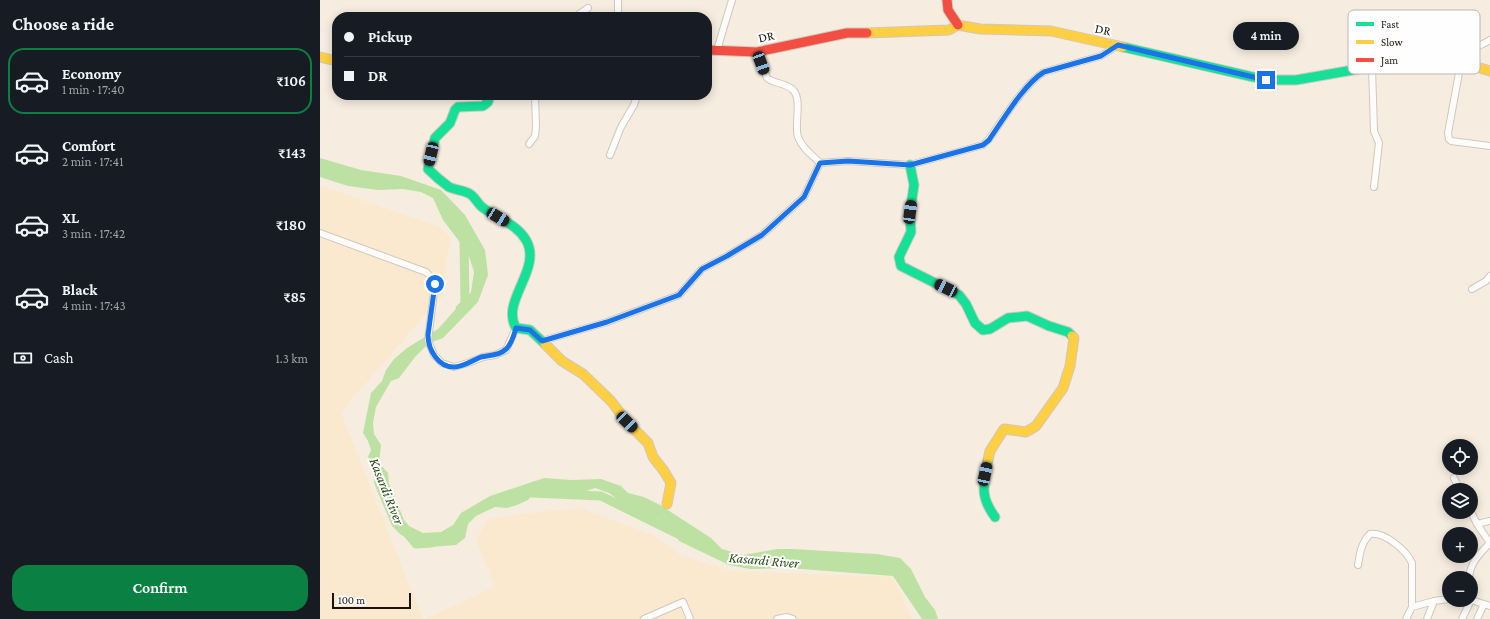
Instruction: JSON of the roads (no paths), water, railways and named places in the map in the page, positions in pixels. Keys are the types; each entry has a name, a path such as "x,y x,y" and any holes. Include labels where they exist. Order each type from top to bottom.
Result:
{"street":[{"path":"618,0 618,12"},
{"path":"712,50 732,0"},
{"path":"947,0 948,10 958,25"},
{"path":"583,12 588,8"},
{"name":"DR","path":"712,50 757,52 847,33 891,33 948,30 958,25 980,29 1051,31 1118,45 1266,80 1296,80 1348,71"},
{"path":"1480,44 1490,40"},
{"path":"757,52 767,78 770,81 790,88 794,91 797,98 797,133 799,139 806,149 820,163 848,161 910,165 983,145 989,140 1029,84 1037,76 1044,72 1101,56 1118,45"},
{"path":"320,57 332,60"},
{"name":"DR","path":"1480,68 1490,71"},
{"path":"1372,74 1374,131 1379,142 1374,187"},
{"path":"1459,74 1448,139 1451,141 1490,146"},
{"path":"489,100 483,106 456,108 450,123 435,138 428,168 450,186 470,194 482,207 512,225 525,239 530,253 528,267 512,310 513,322 516,328"},
{"path":"529,144 535,136 535,100"},
{"path":"610,155 621,127 636,100"},
{"path":"542,341 607,322 679,295 702,269 762,235 804,197 820,163"},
{"path":"910,165 914,185 910,212 911,232 899,257 901,266 959,295 964,299 978,328 983,330 994,328 1004,320 1013,317 1026,316 1033,318 1044,325 1069,333 1073,335 1074,338 1070,366 1063,388 1036,426 1026,432 1004,429 990,452 983,490 987,506 995,517"},
{"path":"320,233 426,272 432,278 435,284 428,340 434,355 442,363 454,367 500,353 506,350 516,328"},
{"path":"1472,289 1486,281 1490,276"},
{"path":"516,328 530,330 562,361 583,374 611,401 627,422 648,443 653,457 671,483 667,504"},
{"path":"1454,478 1456,483"},
{"path":"1470,571 1478,556 1490,543 1474,519"},
{"path":"1477,524 1490,521"},
{"path":"1358,565 1364,540 1370,534 1377,533 1389,539 1409,557 1412,563 1412,607 1406,619"},
{"path":"1412,607 1442,600"},
{"path":"1427,619 1434,601"},
{"path":"644,619 683,602 690,619"},
{"path":"1477,619 1487,605"},
{"path":"1462,619 1468,607"},
{"path":"777,619 787,617 792,619"}],"water":[{"path":"320,158 361,170 401,176 441,190 465,215 485,250 488,275 478,302 443,338 429,343 415,357 399,378 391,381 376,407 373,423 374,434 381,445 379,463 388,473 389,484 404,520 409,526 423,533 441,532 453,525 461,513 490,496 544,478 572,480 601,479 621,486 628,493 644,497 660,505 711,538 722,549 743,555 777,549 793,549 877,554 900,558 911,569 925,597 935,610 938,619 922,619 893,576 788,568 750,569 729,565 679,541 675,532 660,520 626,506 609,493 595,488 574,495 557,496 546,493 532,495 528,500 517,505 507,508 495,507 476,516 468,524 465,538 456,545 430,547 411,541 400,534 392,526 374,483 375,477 368,457 371,450 363,433 371,393 382,381 386,370 394,359 407,348 438,329 471,292 474,272 468,253 443,220 433,198 421,192 403,189 378,190 348,186 320,177"}],"waterway":[{"name":"Kasardi River","path":"460,309 465,304 464,240"},
{"name":"Kasardi River","path":"531,493 601,496 686,538"},
{"name":"Kasardi River","path":"407,533 416,544 431,543"}]}
